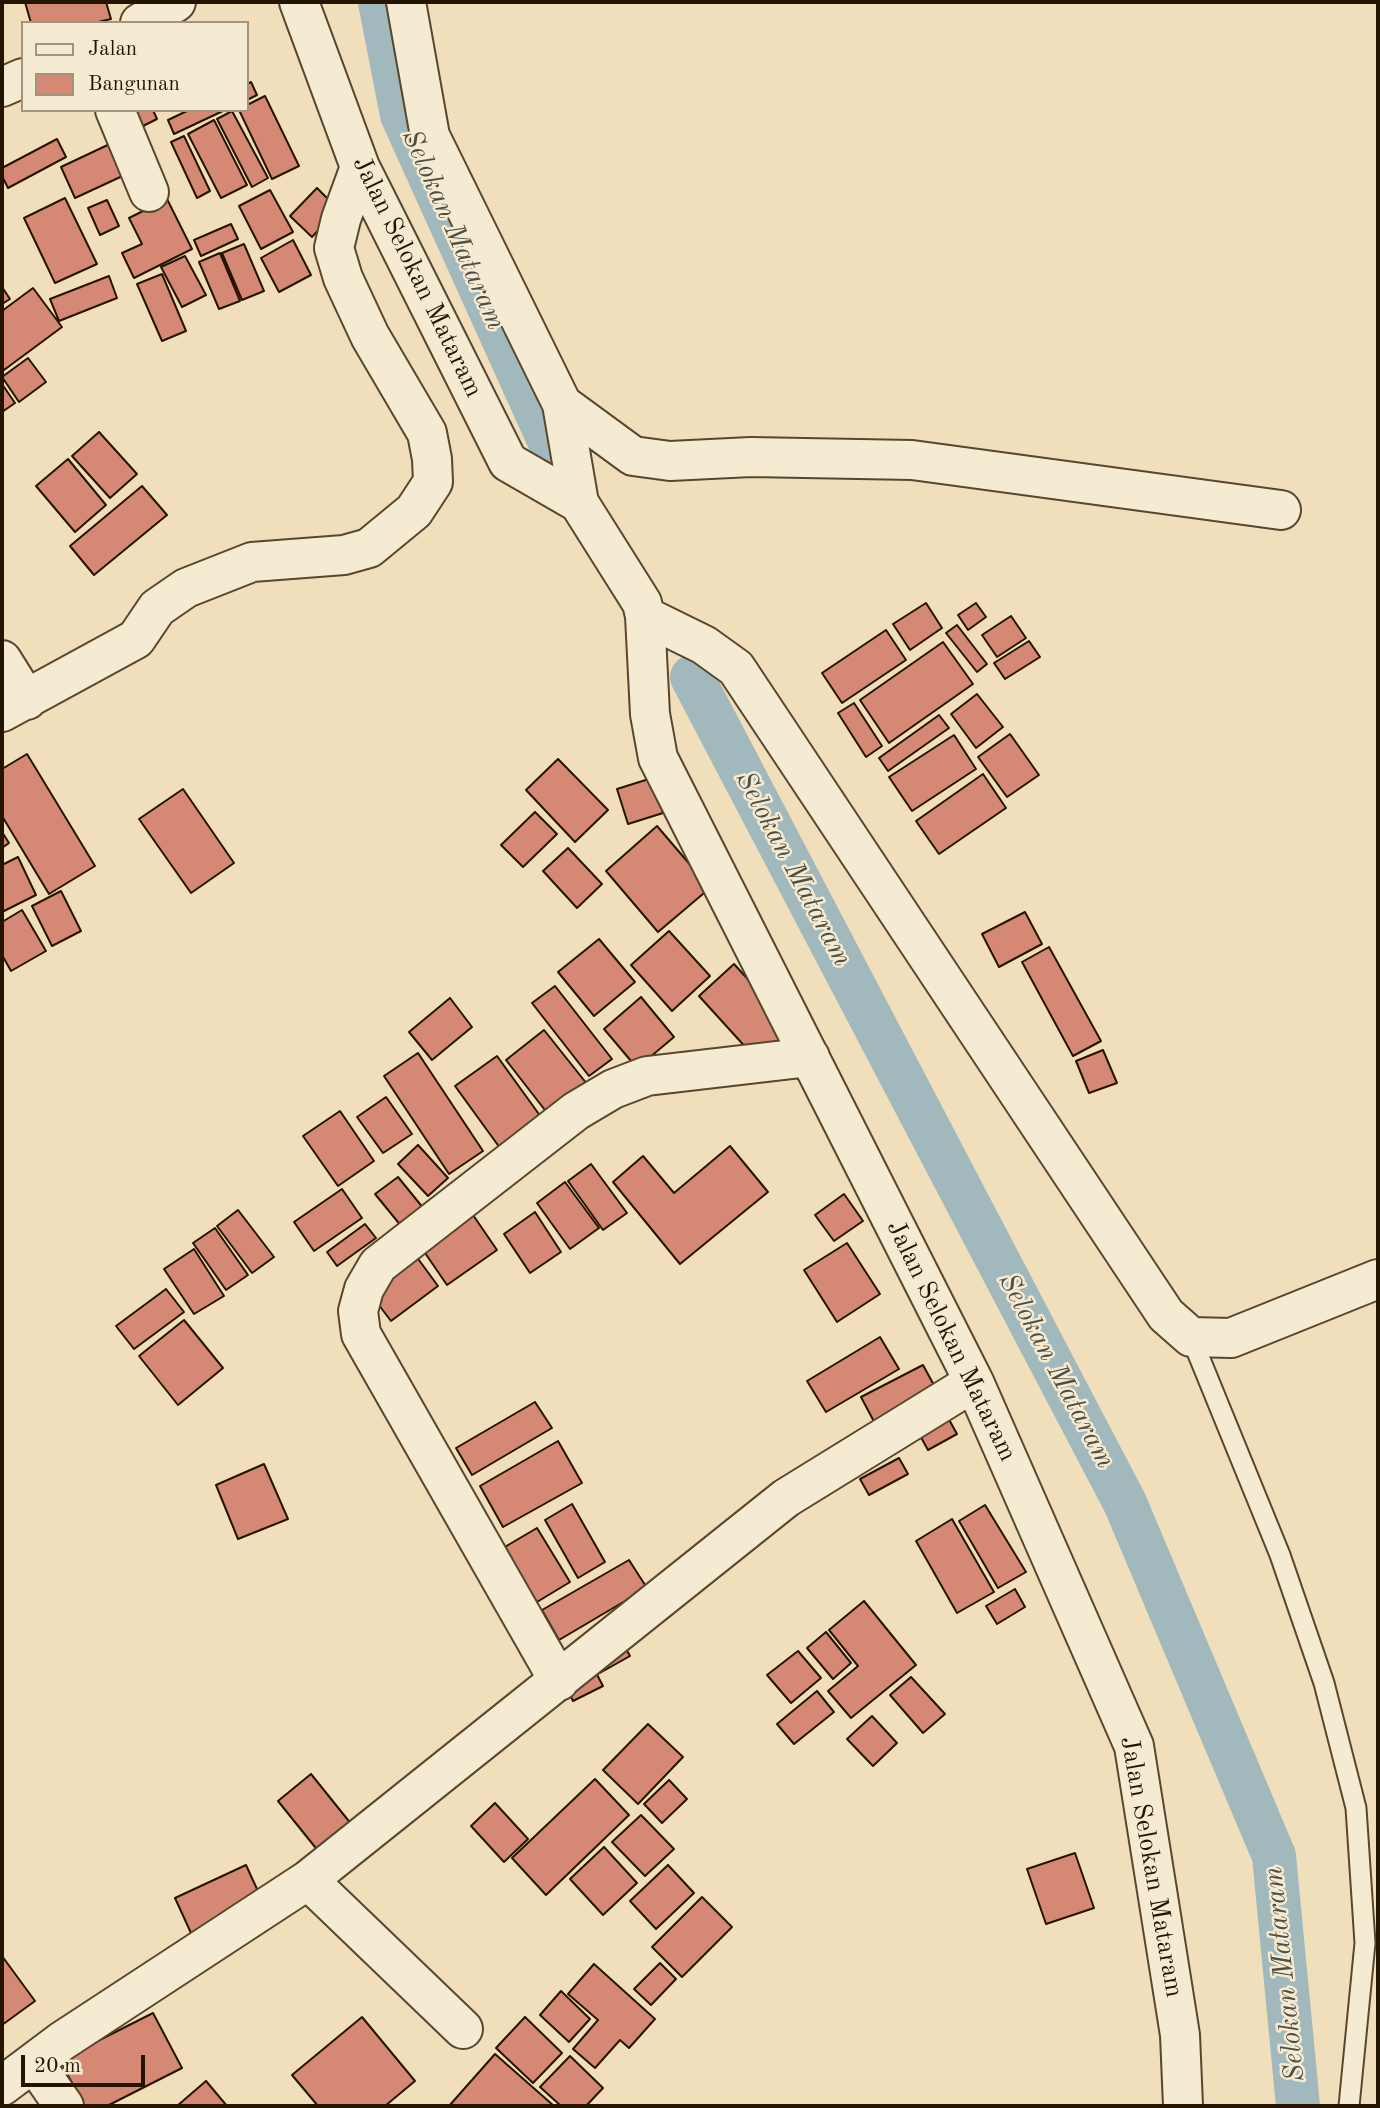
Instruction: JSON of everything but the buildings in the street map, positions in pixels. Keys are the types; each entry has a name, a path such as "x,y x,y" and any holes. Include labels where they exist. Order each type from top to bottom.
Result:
{"street":[{"path":"143,21 176,2"},
{"name":"Jalan Selokan Mataram","path":"299,2 360,167 508,462 582,508"},
{"path":"406,2 430,136 562,404 582,508 644,610 704,645 736,668 1166,1315 1191,1337 1231,1338 1378,1279"},
{"path":"2,87 21,79"},
{"path":"116,112 149,192"},
{"path":"2,660 14,706 136,639 157,608 186,588 251,562 344,555 369,548 414,511 433,482 427,433 370,337 343,278 334,248 341,219 360,167"},
{"path":"562,404 633,456 670,461 751,457 912,460 1281,510"},
{"name":"Jalan Selokan Mataram","path":"644,610 650,714 658,758 974,1382 1135,1746 1180,2035 1183,2106"},
{"path":"559,1681 361,1334 358,1311 364,1289 378,1265 576,1111 613,1089 647,1076 810,1057"},
{"path":"2,2087 62,2041 308,1880 786,1498 974,1382"},
{"path":"308,1880 463,2029"},
{"path":"34,2063 64,2106"}],"lane":[{"path":"1191,1337 1280,1555 1324,1683 1356,1808 1365,1943 1349,2106"}],"waterway":[{"name":"Selokan Mataram","path":"380,2 402,115 553,449"},
{"name":"Selokan Mataram","path":"692,677 1125,1503 1274,1856 1298,2106"}]}
